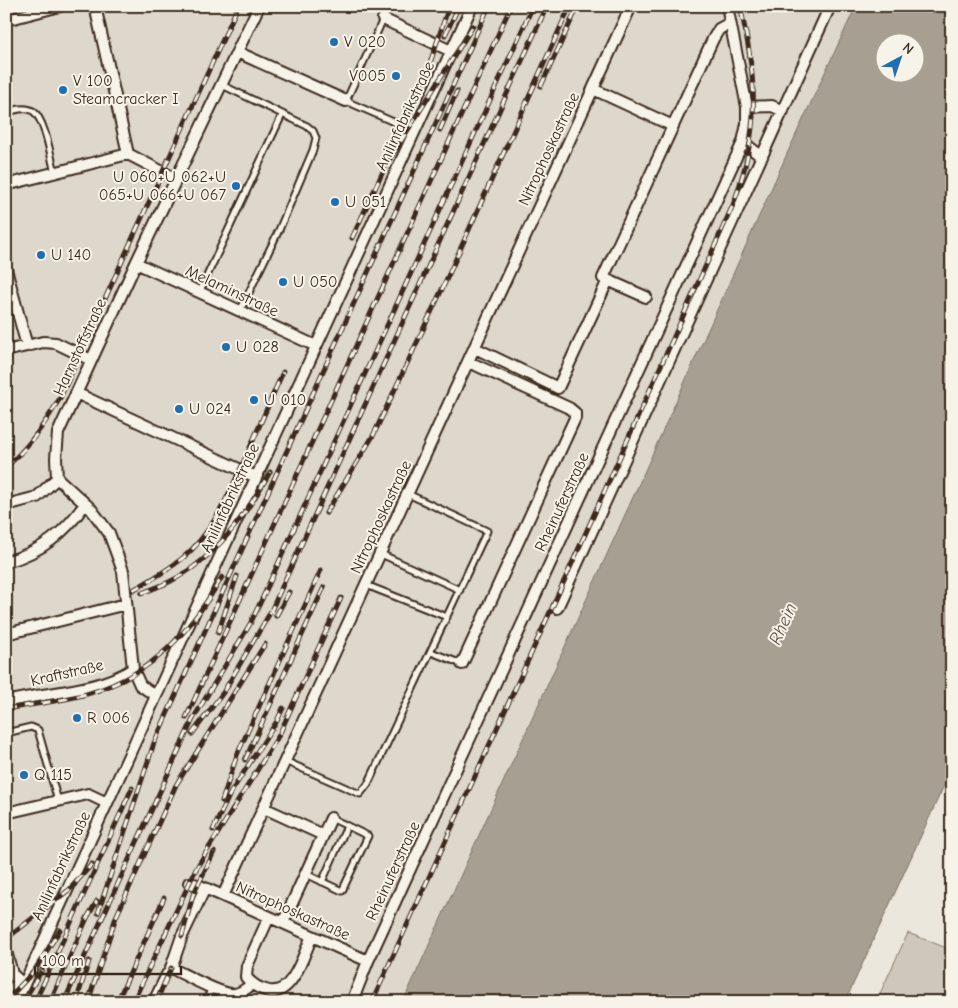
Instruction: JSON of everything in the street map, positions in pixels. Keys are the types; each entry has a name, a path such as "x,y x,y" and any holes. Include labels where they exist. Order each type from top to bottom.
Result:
{"street":[{"path":"7,16 60,6"},
{"path":"94,6 128,154"},
{"name":"Harnstoffstraße","path":"57,478 58,433 136,263 259,6"},
{"name":"Anilinfabrikstraße","path":"16,1002 21,983 107,803 472,6"},
{"name":"Nitrophoskastraße","path":"368,961 223,896 631,6"},
{"name":"Rheinuferstraße","path":"352,1002 368,961 743,142 747,124 747,107 727,6"},
{"path":"557,608 830,6"},
{"path":"384,19 451,51"},
{"path":"646,297 603,278 713,39 719,29 730,23"},
{"path":"238,52 346,101"},
{"path":"593,89 673,126"},
{"path":"747,107 772,106 783,111"},
{"path":"743,142 762,158"},
{"path":"6,185 128,154 176,179"},
{"name":"Melaminstraße","path":"136,263 316,346"},
{"path":"6,269 27,346"},
{"path":"552,400 608,280"},
{"path":"6,351 42,342 56,342 91,360"},
{"path":"475,348 558,388"},
{"path":"462,664 575,418 575,413 569,408 468,362"},
{"path":"76,393 256,477"},
{"path":"6,505 37,497 57,478 91,509 109,533 123,571 133,669 140,685 156,696"},
{"path":"6,562 20,558 57,537 85,504"},
{"path":"6,634 126,604"},
{"name":"Kraftstraße","path":"6,702 72,691 108,681 133,669"},
{"path":"6,813 88,794 107,803"},
{"path":"264,808 323,835"},
{"path":"283,923 331,818"},
{"path":"190,883 223,896"},
{"path":"205,888 182,936 171,968 234,995 252,984"},
{"path":"269,917 247,966 246,977 252,984 262,990 274,992 283,990 290,983 295,976 312,936"},
{"path":"6,951 12,974 21,983 6,995"}],"lane":[{"path":"389,6 346,101 414,131"},
{"path":"222,85 310,128 315,135 316,142 308,165 279,230 240,312"},
{"path":"6,113 23,108 32,110 38,116 43,127 55,172"},
{"path":"199,293 282,114"},
{"path":"285,761 360,794 368,784 460,590 487,530 408,494"},
{"path":"380,554 460,590"},
{"path":"366,585 447,617"},
{"path":"430,652 462,664"},
{"path":"6,733 31,727 38,730 58,801"},
{"path":"305,874 342,891 365,844 368,836 331,818"},
{"path":"322,882 348,826"},
{"path":"151,1002 165,973 171,968"},
{"path":"205,1002 212,987"}],"shaded area":[{"path":"6,6 856,6 786,156 403,1002 6,1002"},
{"path":"908,933 952,950 952,1002 876,1002"}],"water":[{"name":"Rhein","path":"856,6 952,6 952,768 845,1002 403,1002 786,156"}],"railway":[{"path":"6,467 36,435 60,398 238,6"},
{"path":"409,112 428,69 449,6"},
{"path":"445,35 459,6"},
{"path":"98,913 154,743 489,6"},
{"path":"186,718 511,6"},
{"path":"64,1002 193,719 250,624 262,599 533,6"},
{"path":"224,691 270,613 547,6"},
{"path":"326,513 373,436 444,285 570,6"},
{"path":"541,86 578,6"},
{"path":"372,1002 733,205 748,153 752,130 753,106 750,59 740,6"},
{"path":"352,238 386,165 473,26"},
{"path":"440,130 457,91"},
{"path":"133,590 159,575 184,557 213,523 234,484 283,372"},
{"path":"142,593 167,583 187,571 216,548 240,519 270,472"},
{"path":"222,801 237,755 321,570"},
{"path":"218,633 237,576"},
{"path":"6,709 90,693 133,675 168,649 183,633 197,616 222,577"},
{"path":"245,760 324,587"},
{"path":"276,616 289,592"},
{"path":"133,1002 197,867 279,735 341,598"},
{"path":"88,1002 116,917 176,785 265,644"},
{"path":"192,734 228,686"},
{"path":"213,830 231,792 277,721 283,708"},
{"path":"35,1002 132,788"},
{"path":"182,936 193,895 214,852"},
{"path":"6,939 70,889 92,864"},
{"path":"117,1002 164,898"},
{"path":"50,1002 87,918 97,901"},
{"path":"6,1001 34,971 60,930"},
{"path":"76,1002 89,961"},
{"path":"156,1002 171,968"},
{"path":"23,1002 42,970"}],"place":[{"name":"V 020","path":"334,42"},
{"name":"V005","path":"396,76"},
{"name":"V 100 Steamcracker I","path":"63,90"},
{"name":"U 060+U 062+U 065+U 066+U 067","path":"236,186"},
{"name":"U 051","path":"335,202"},
{"name":"U 140","path":"41,255"},
{"name":"U 050","path":"283,282"},
{"name":"U 028","path":"226,347"},
{"name":"U 010","path":"254,400"},
{"name":"U 024","path":"179,409"},
{"name":"R 006","path":"77,718"},
{"name":"Q 115","path":"24,775"}]}
